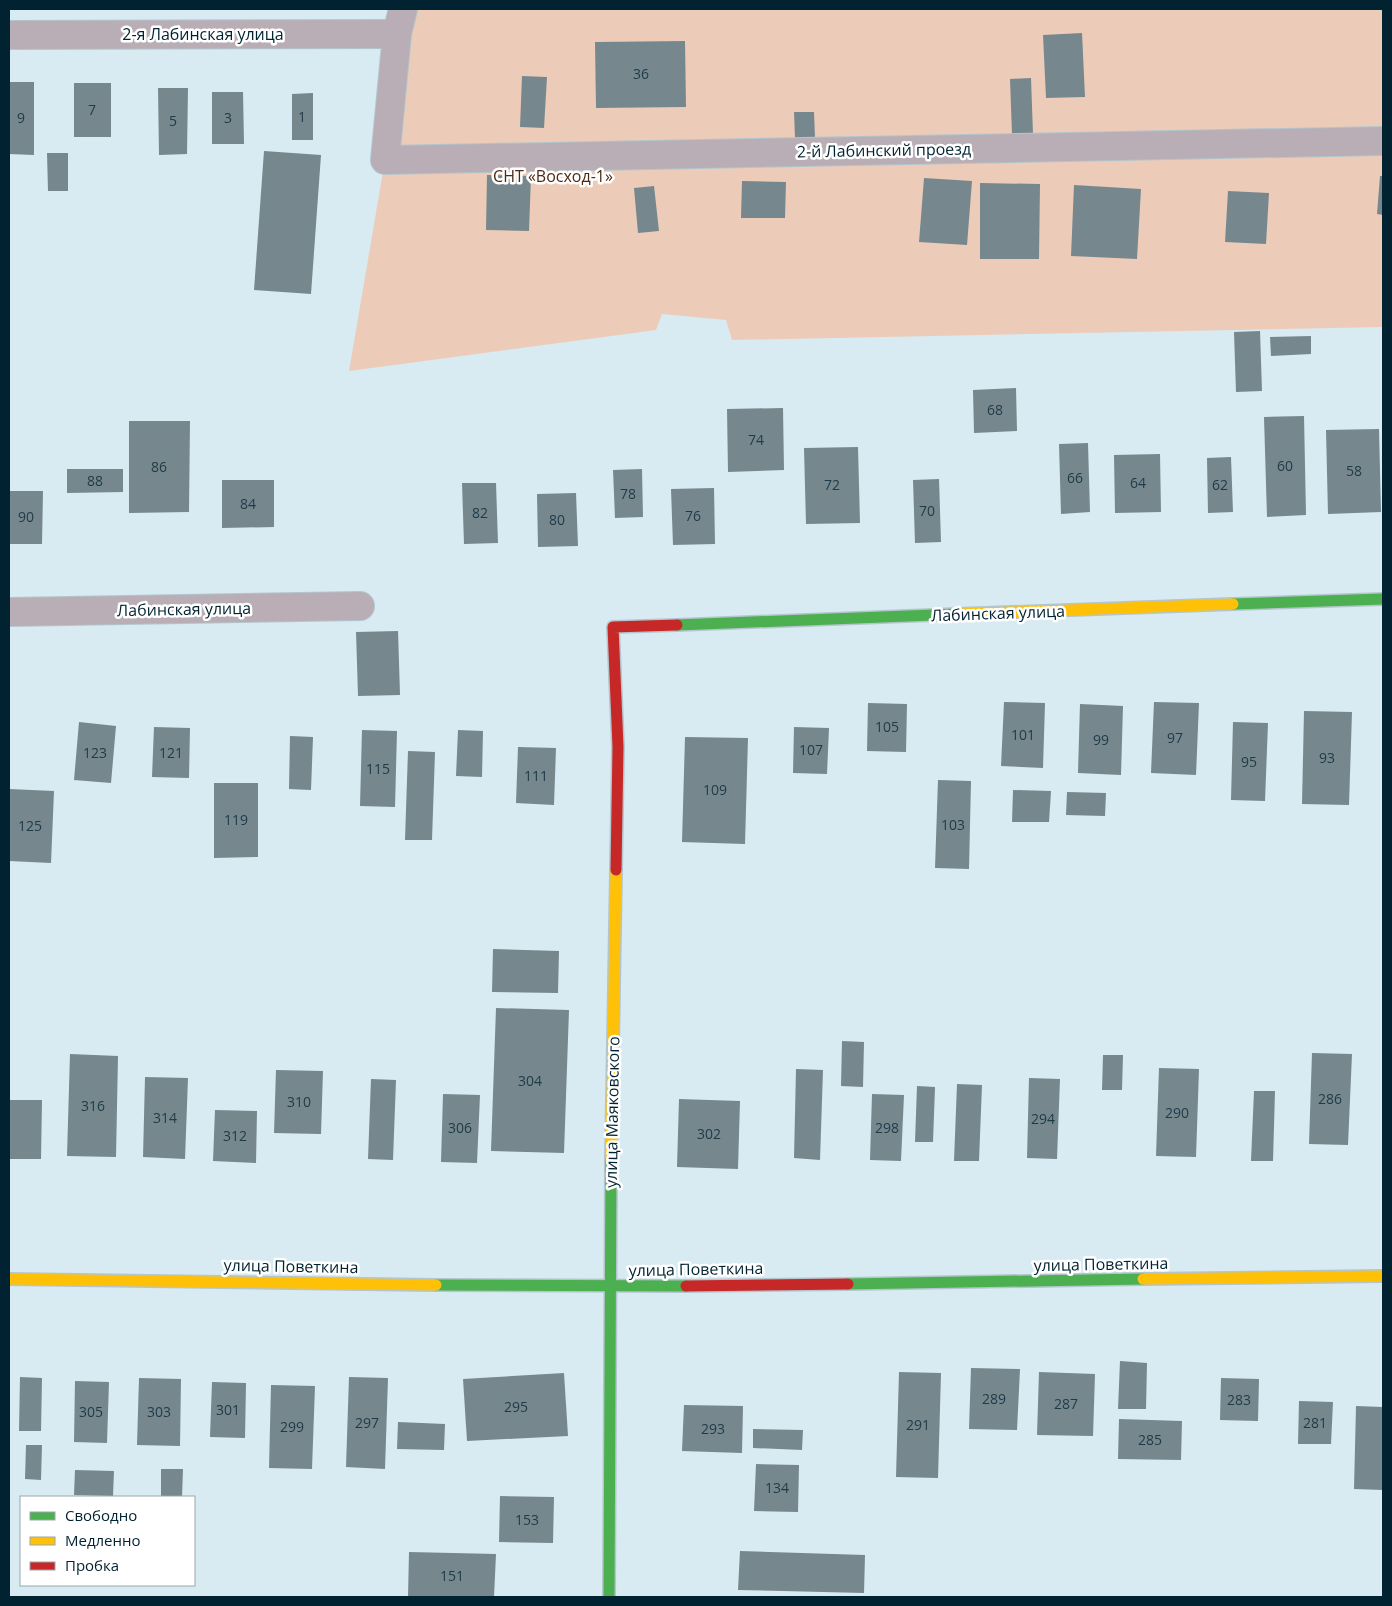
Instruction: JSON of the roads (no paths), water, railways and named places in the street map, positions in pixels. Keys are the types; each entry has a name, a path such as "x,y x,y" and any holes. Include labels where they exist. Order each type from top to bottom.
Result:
{"street":[{"name":"2-я Лабинская улица","path":"9,35 400,21"},
{"name":"2-й Лабинский проезд","path":"400,21 385,160 1383,140"},
{"name":"Лабинская улица","path":"613,627 1383,599"},
{"name":"Лабинская улица","path":"9,612 360,606"},
{"name":"улица Маяковского","path":"608,1597 609,1287 618,746 613,627"},
{"name":"улица Поветкина","path":"9,1279 609,1287 1383,1276"}],"park label":[{"name":"СНТ «Восход-1»","path":"553,176"}]}
